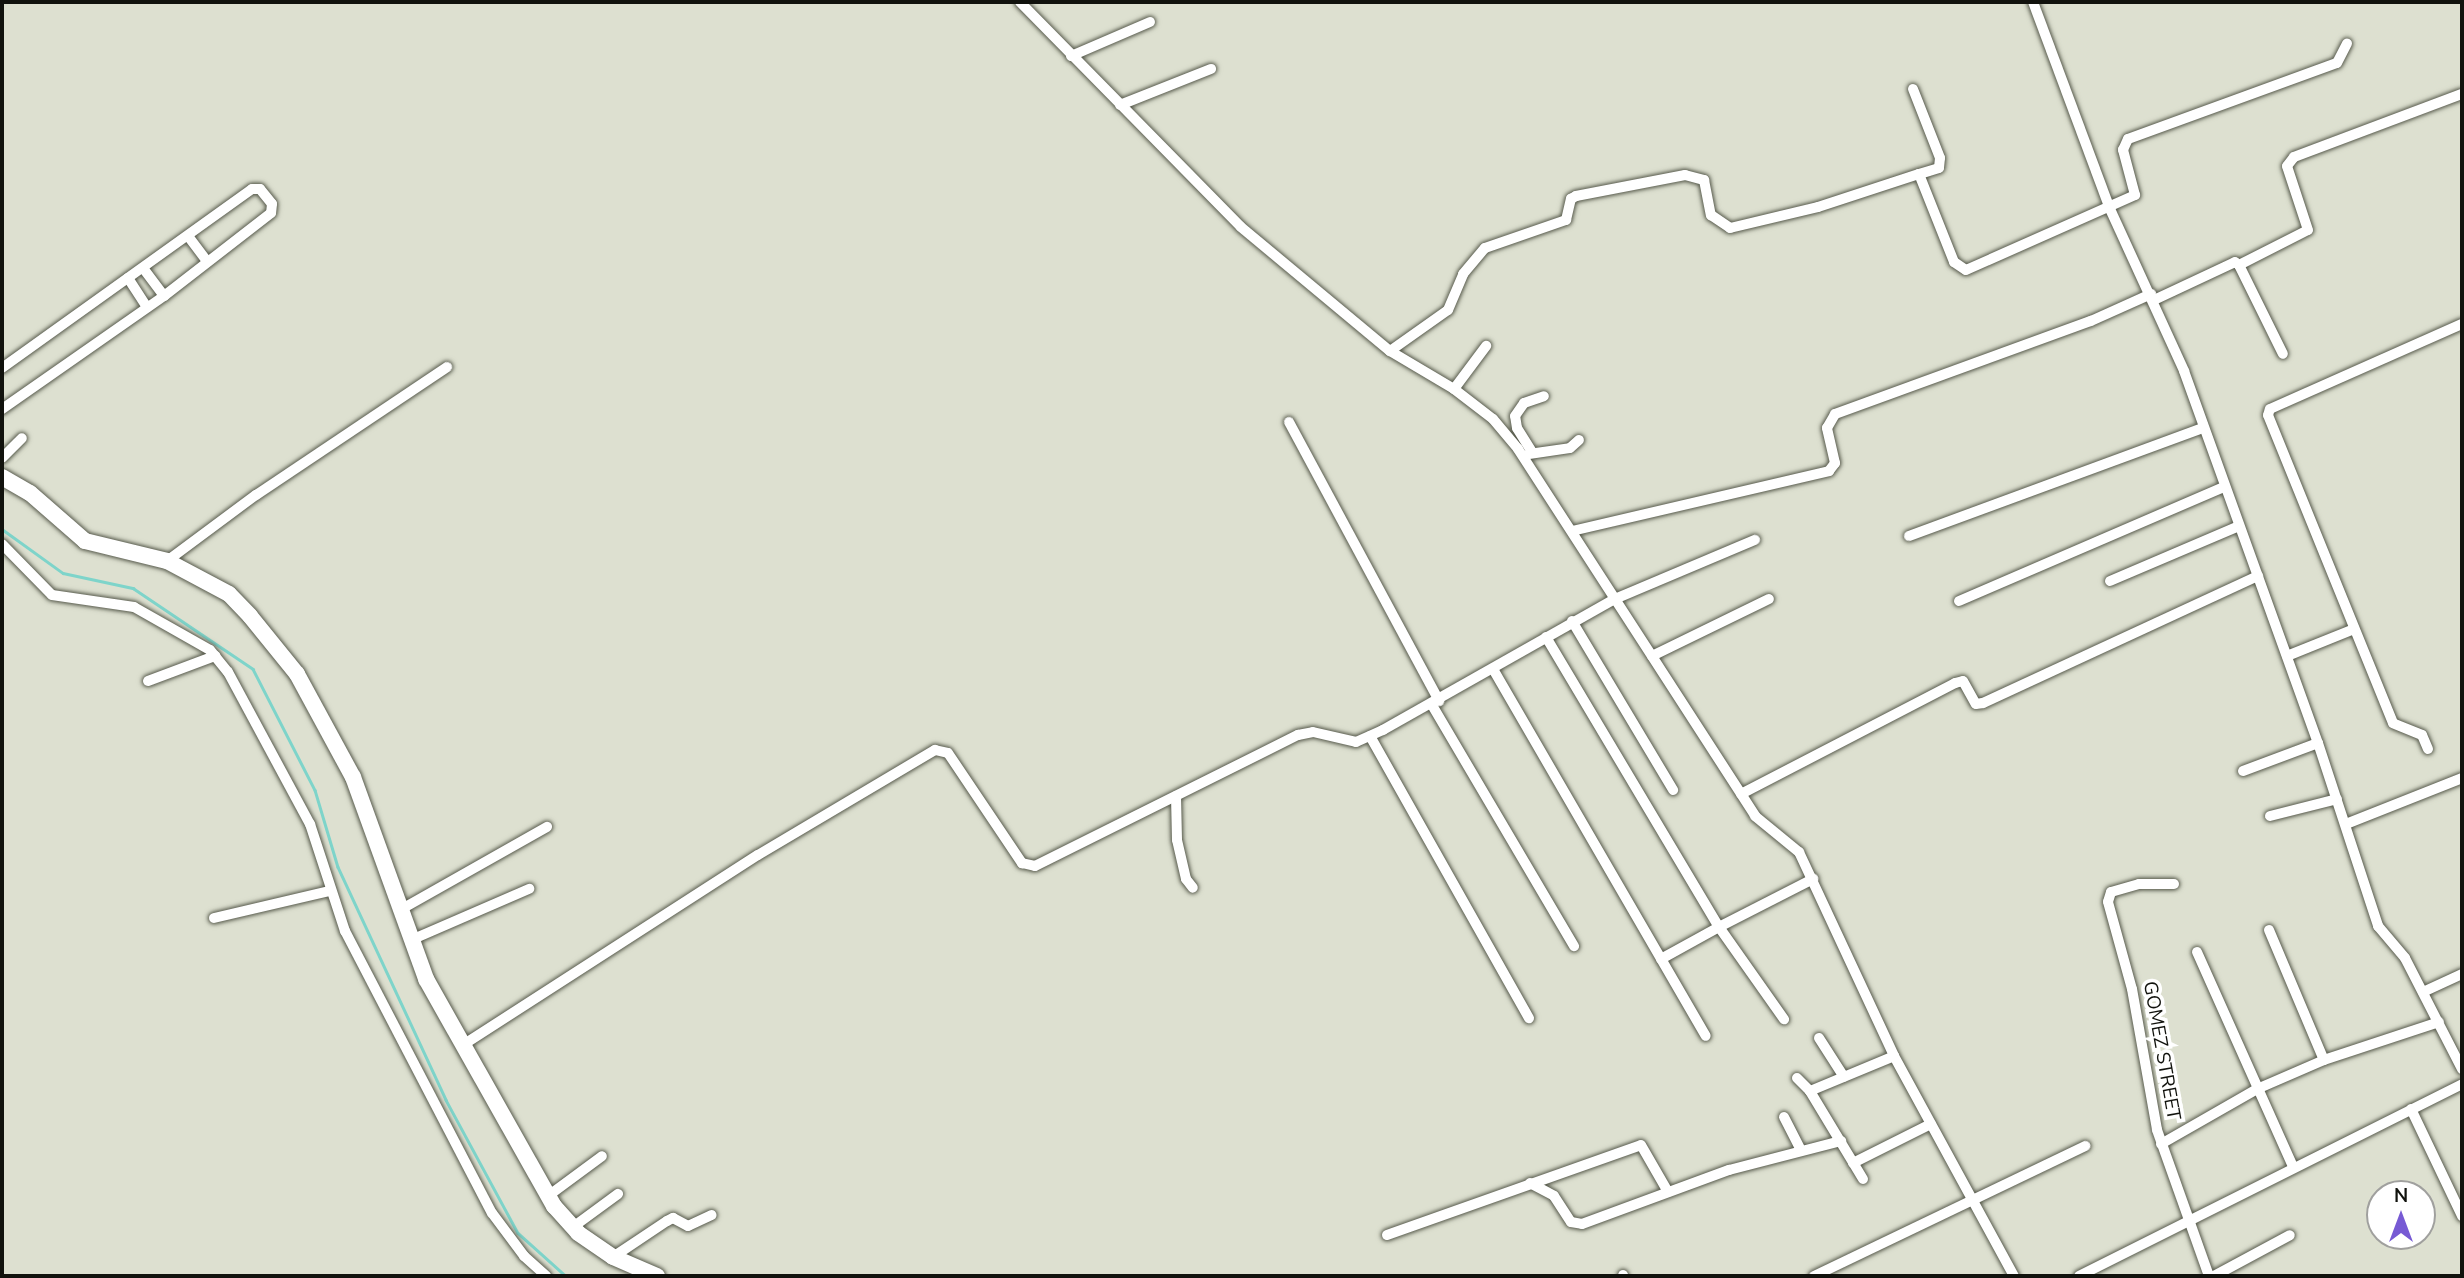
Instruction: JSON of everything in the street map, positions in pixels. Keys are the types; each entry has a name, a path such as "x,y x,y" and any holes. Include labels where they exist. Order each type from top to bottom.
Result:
{"street":[{"path":"1020,2 1071,57 1241,227 1390,351 1454,389 1493,419 1528,455"},
{"path":"2033,2 2110,209 2152,297 2203,428 2318,743 2378,926 2405,958 2462,1069"},
{"path":"1071,57 1150,22"},
{"path":"1919,173 1959,270 2110,209 2136,191 2123,150 2128,139 2337,63 2347,43"},
{"path":"1120,106 1211,69"},
{"path":"1390,351 1448,310 1475,257 1485,248 1566,220 1571,199 1576,196 1695,175 1704,180 1711,215 1730,228 1818,207 1939,168 1940,158 1913,89"},
{"path":"2239,265 2308,230 2287,162 2462,94"},
{"path":"2,368 252,189 264,192 272,204 271,213 163,296 2,409"},
{"path":"188,236 207,261"},
{"path":"1572,531 1829,471 1835,463 1827,428 1835,414 2091,321 2235,262 2239,265 2283,354"},
{"path":"143,268 163,296"},
{"path":"128,278 147,307"},
{"path":"2428,749 2422,735 2395,727 2271,431 2270,409 2462,324"},
{"path":"1454,389 1486,346"},
{"path":"167,561 256,495 447,368"},
{"path":"1544,396 1524,403 1515,416 1528,455 1572,531 1755,816 1799,852 1894,1056 2012,1272 1998,1276"},
{"path":"1289,422 1435,703 1574,946"},
{"path":"1909,536 2203,428"},
{"path":"2,458 22,438"},
{"path":"1528,455 1570,448 1580,440"},
{"path":"2,477 30,494 85,541 167,561 229,594 297,674 353,777 426,979 466,1043 548,1196 573,1227 613,1257 657,1276"},
{"path":"1959,601 2224,487"},
{"path":"2110,581 2239,526"},
{"path":"466,1043 758,855 935,750 948,753 1028,867 1305,733 1344,743 1370,736 1435,703 1546,636 1615,599 1755,540"},
{"path":"2,544 52,595 134,607 215,656 310,824 329,891 345,931 492,1213 524,1256 546,1276"},
{"path":"1741,794 1955,683 1963,681 1973,700 1983,703 2258,576"},
{"path":"1652,656 1769,599"},
{"path":"1572,621 1673,790"},
{"path":"2287,656 2354,629"},
{"path":"1546,636 1718,927 1784,1019"},
{"path":"148,681 215,656"},
{"path":"1493,669 1706,1036"},
{"path":"1370,736 1529,1018"},
{"path":"2243,771 2318,743"},
{"path":"2346,824 2462,778"},
{"path":"1176,796 1175,830 1186,879 1193,888"},
{"path":"2270,816 2337,799"},
{"path":"400,910 547,827"},
{"path":"1661,958 1813,879"},
{"name":"GOMEZ STREET","path":"2174,884 2140,884 2108,896 2131,981 2161,1144 2189,1224 2211,1276"},
{"path":"411,940 529,889"},
{"path":"214,918 329,891"},
{"path":"2269,930 2324,1060"},
{"path":"2197,952 2293,1167"},
{"path":"2423,992 2462,974"},
{"path":"2161,1144 2257,1089 2324,1060 2439,1022"},
{"path":"1819,1038 1844,1077"},
{"path":"1810,1091 1894,1056"},
{"path":"1797,1078 1810,1091 1863,1180"},
{"path":"2079,1276 2189,1224 2293,1167 2462,1084"},
{"path":"2411,1109 2462,1216"},
{"path":"1784,1116 1800,1149"},
{"path":"1853,1163 1931,1124"},
{"path":"1530,1183 1554,1196 1572,1222 1582,1224 1668,1192 1800,1149 1841,1141"},
{"path":"1387,1235 1641,1145 1668,1192"},
{"path":"1814,1276 1974,1202 2085,1146"},
{"path":"548,1196 602,1156"},
{"path":"573,1227 618,1194"},
{"path":"613,1257 673,1218 688,1226 712,1215"},
{"path":"2211,1276 2290,1236"}],"waterway":[{"path":"2,529 63,573 133,588 253,669 315,790 338,867 446,1100 518,1233 566,1276"}]}
